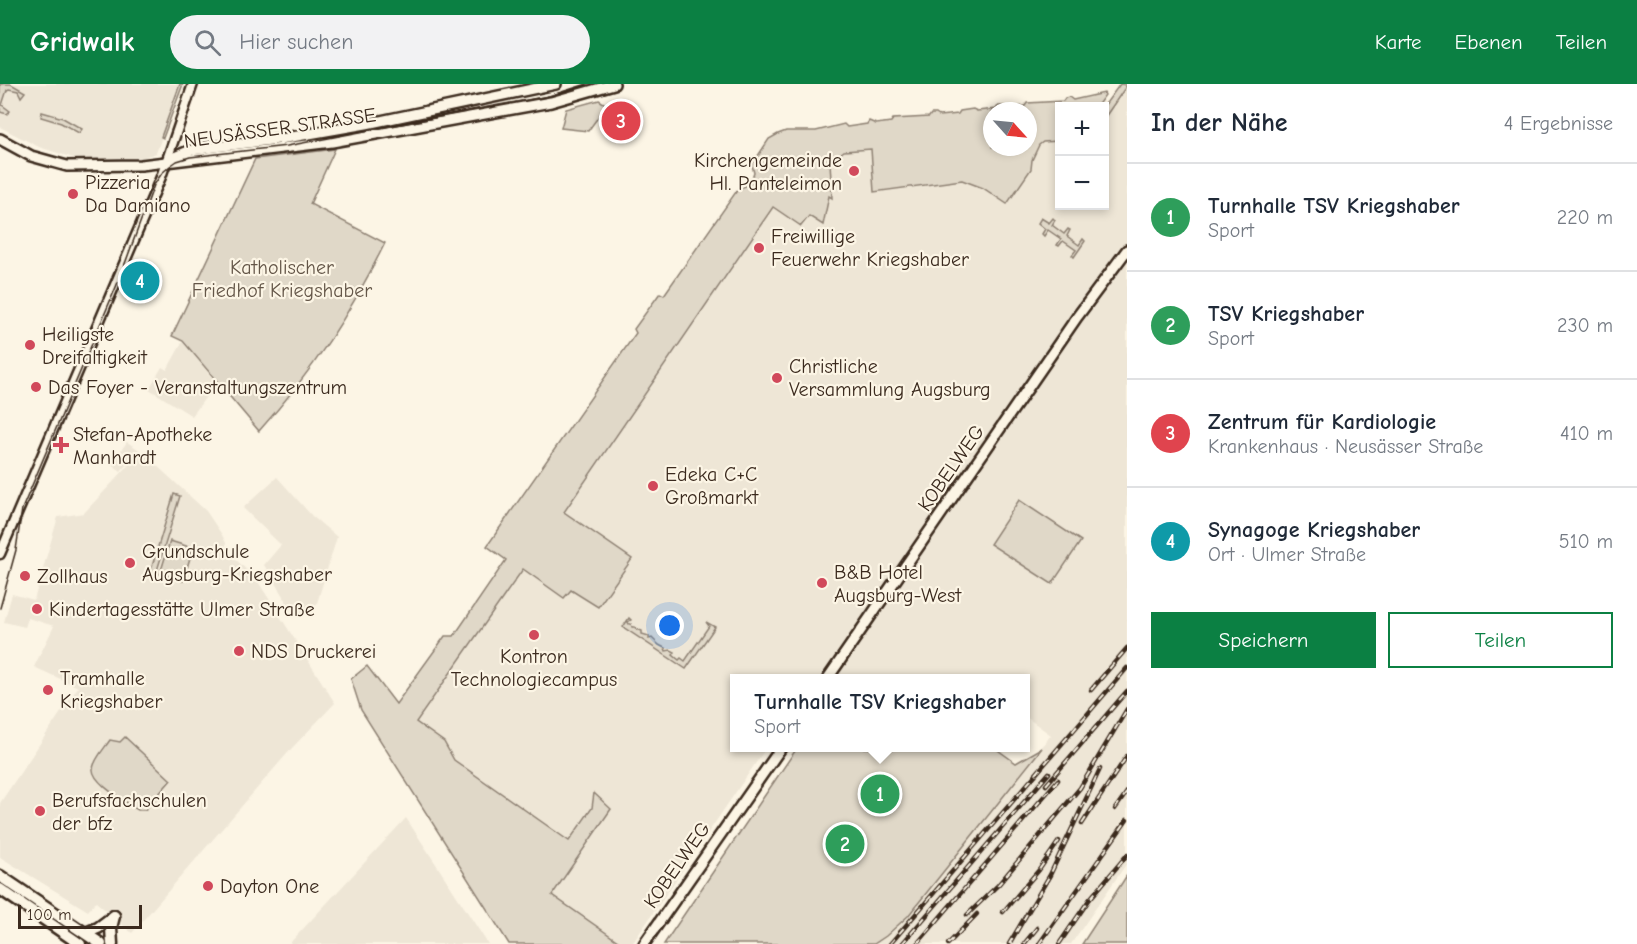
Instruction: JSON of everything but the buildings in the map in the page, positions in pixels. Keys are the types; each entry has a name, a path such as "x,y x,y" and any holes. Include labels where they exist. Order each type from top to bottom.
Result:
{"highway":[{"path":"0,876 101,944"},
{"path":"0,889 80,944"},
{"path":"86,933 98,928 114,916 111,928 112,944"}],"main road":[{"name":"NEUSÄSSER STRASSE","path":"165,161 191,150 356,126 556,84"},
{"name":"NEUSÄSSER STRASSE","path":"165,161 190,160 332,142 551,102 614,84"},
{"path":"0,139 31,156 67,166 141,165 165,161"},
{"name":"KOBELWEG","path":"831,674 1077,317 1127,250"},
{"name":"KOBELWEG","path":"644,944 778,752"}],"street":[{"path":"0,554 161,177 193,84"}],"shaded area":[{"path":"4,84 182,84 156,153 139,159 77,159 39,147 0,127"},
{"path":"1127,84 1127,863 1071,944 874,944 908,916 1051,735 1030,720 1030,674 730,674 730,752 763,752 632,944 622,944 552,895 610,809 594,794 592,808 569,842 454,760 444,742 416,722 523,569 564,598 571,590 598,607 632,560 564,513 773,206 801,225 808,215 823,224 829,196 832,197 830,162 844,151 872,149 875,192 962,180 983,188 1007,204 1031,169 1032,160 1034,156 1037,156 1037,149 1043,142 1055,141 1055,210 1109,210 1109,104"},
{"path":"183,341 216,383 192,416 149,389 162,367 167,370"},
{"path":"127,442 141,451 206,511 222,535 226,543 226,550 257,580 335,703 292,748 132,933 96,902 88,911 0,857 0,803 78,687 34,667 54,626 28,618 25,627 4,622 12,594 34,600 58,517 84,513 128,466 126,465 121,471 111,464"},
{"path":"277,477 312,516 337,537 317,603 309,614 292,611 264,565 281,545 243,508"},
{"path":"406,818 488,944 289,944"}],"green space":[{"path":"0,84 11,84 25,92 21,97 18,91 7,90 2,105 10,111 7,114 0,112"},
{"path":"180,84 183,84 163,138 161,137"},
{"path":"1120,84 1127,85 1109,111 1109,102 1107,102"},
{"path":"1104,93 1105,95 1100,102 1055,102 1055,141 1043,142 1037,149 1037,102 1063,101 1069,97 1073,100"},
{"path":"599,100 607,105 588,131 561,128 566,109"},
{"path":"973,109 983,110 983,156 1034,156 1031,169 1007,204 983,188 962,180 874,192 871,149 844,151 830,162 832,198 829,196 823,225 809,216 801,226 773,207 564,512 632,559 598,607 571,590 564,598 523,569 416,722 444,742 454,760 569,841 592,808 594,793 611,809 552,895 622,944 509,944 361,710 351,679 367,666 396,704 445,636 454,636 506,560 487,546 636,333 634,329 660,293 664,295 738,189 750,184 754,173 752,165 769,139 786,131 816,131 844,124 847,127 867,124 869,121 876,124 891,122 893,119 929,117 931,114 939,116 958,114 960,111"},
{"path":"42,112 63,118 82,129 79,133 61,123 41,117"},
{"name":"Katholischer Friedhof Kriegshaber","path":"335,149 310,204 385,243 358,294 329,341 297,386 259,431 183,341 172,336 255,159"},
{"path":"1041,218 1049,223 1053,218 1055,220 1052,225 1064,234 1068,229 1070,230 1067,236 1079,245 1083,239 1085,241 1074,257 1072,255 1076,250 1063,241 1059,246 1057,245 1061,239 1048,230 1044,236 1042,234 1045,229 1038,223"},
{"path":"174,494 180,496 156,574 150,573"},
{"path":"1019,500 1081,541 1052,584 990,544"},
{"path":"170,541 193,548 183,581 160,574"},
{"path":"629,618 631,620 628,622 632,627 642,631 642,634 649,636 649,639 652,638 666,651 675,652 673,655 679,660 681,658 685,661 709,626 706,622 715,627 686,669 623,627"},
{"path":"125,737 171,780 145,810 138,810 116,795 94,774 95,762 110,740 120,742"},
{"path":"1042,748 908,916 874,944 664,944 794,752 1001,752 1016,763"},
{"path":"1127,875 1127,944 1082,944 1122,883"}],"tram line":[{"path":"0,608 16,550 22,509 119,280 154,185 162,173 177,161 190,157 287,146 549,96 587,84"}],"railway":[{"path":"1091,690 1127,648"},
{"path":"890,944 1127,668"},
{"path":"1046,785 1127,691"},
{"path":"967,915 998,885 1080,788 1127,709"},
{"path":"1082,824 1127,756"},
{"path":"1009,944 1050,875 1100,769"},
{"path":"902,944 1049,773"},
{"path":"917,944 1058,780"},
{"path":"1115,809 1127,792"},
{"path":"1039,944 1127,820"},
{"path":"1003,912 1039,870 1059,841"},
{"path":"1059,944 1089,900 1127,855"},
{"path":"948,944 977,914"},
{"path":"1024,944 1037,928"}],"place":[{"name":"Zentrum für Kardiologie","path":"621,121"},
{"name":"Kirchengemeinde Hl. Panteleimon","path":"854,171"},
{"name":"Pizzeria Da Damiano","path":"73,194"},
{"name":"Freiwillige Feuerwehr Kriegshaber","path":"759,248"},
{"name":"Synagoge Kriegshaber","path":"140,281"},
{"name":"Heiligste Dreifaltigkeit","path":"30,345"},
{"name":"Christliche Versammlung Augsburg","path":"777,378"},
{"name":"Das Foyer - Veranstaltungszentrum","path":"36,387"},
{"name":"Stefan-Apotheke Manhardt","path":"61,445"},
{"name":"Edeka C+C Großmarkt","path":"653,486"},
{"name":"Grundschule Augsburg-Kriegshaber","path":"130,563"},
{"name":"Zollhaus","path":"25,576"},
{"name":"B&B Hotel Augsburg-West","path":"822,583"},
{"name":"Kindertagesstätte Ulmer Straße","path":"37,609"},
{"name":"Kontron Technologiecampus","path":"534,635"},
{"name":"NDS Druckerei","path":"239,651"},
{"name":"Tramhalle Kriegshaber","path":"48,690"},
{"name":"Turnhalle TSV Kriegshaber","path":"880,794"},
{"name":"Berufsfachschulen der bfz","path":"40,811"},
{"name":"TSV Kriegshaber","path":"845,844"},
{"name":"Dayton One","path":"208,886"}]}
